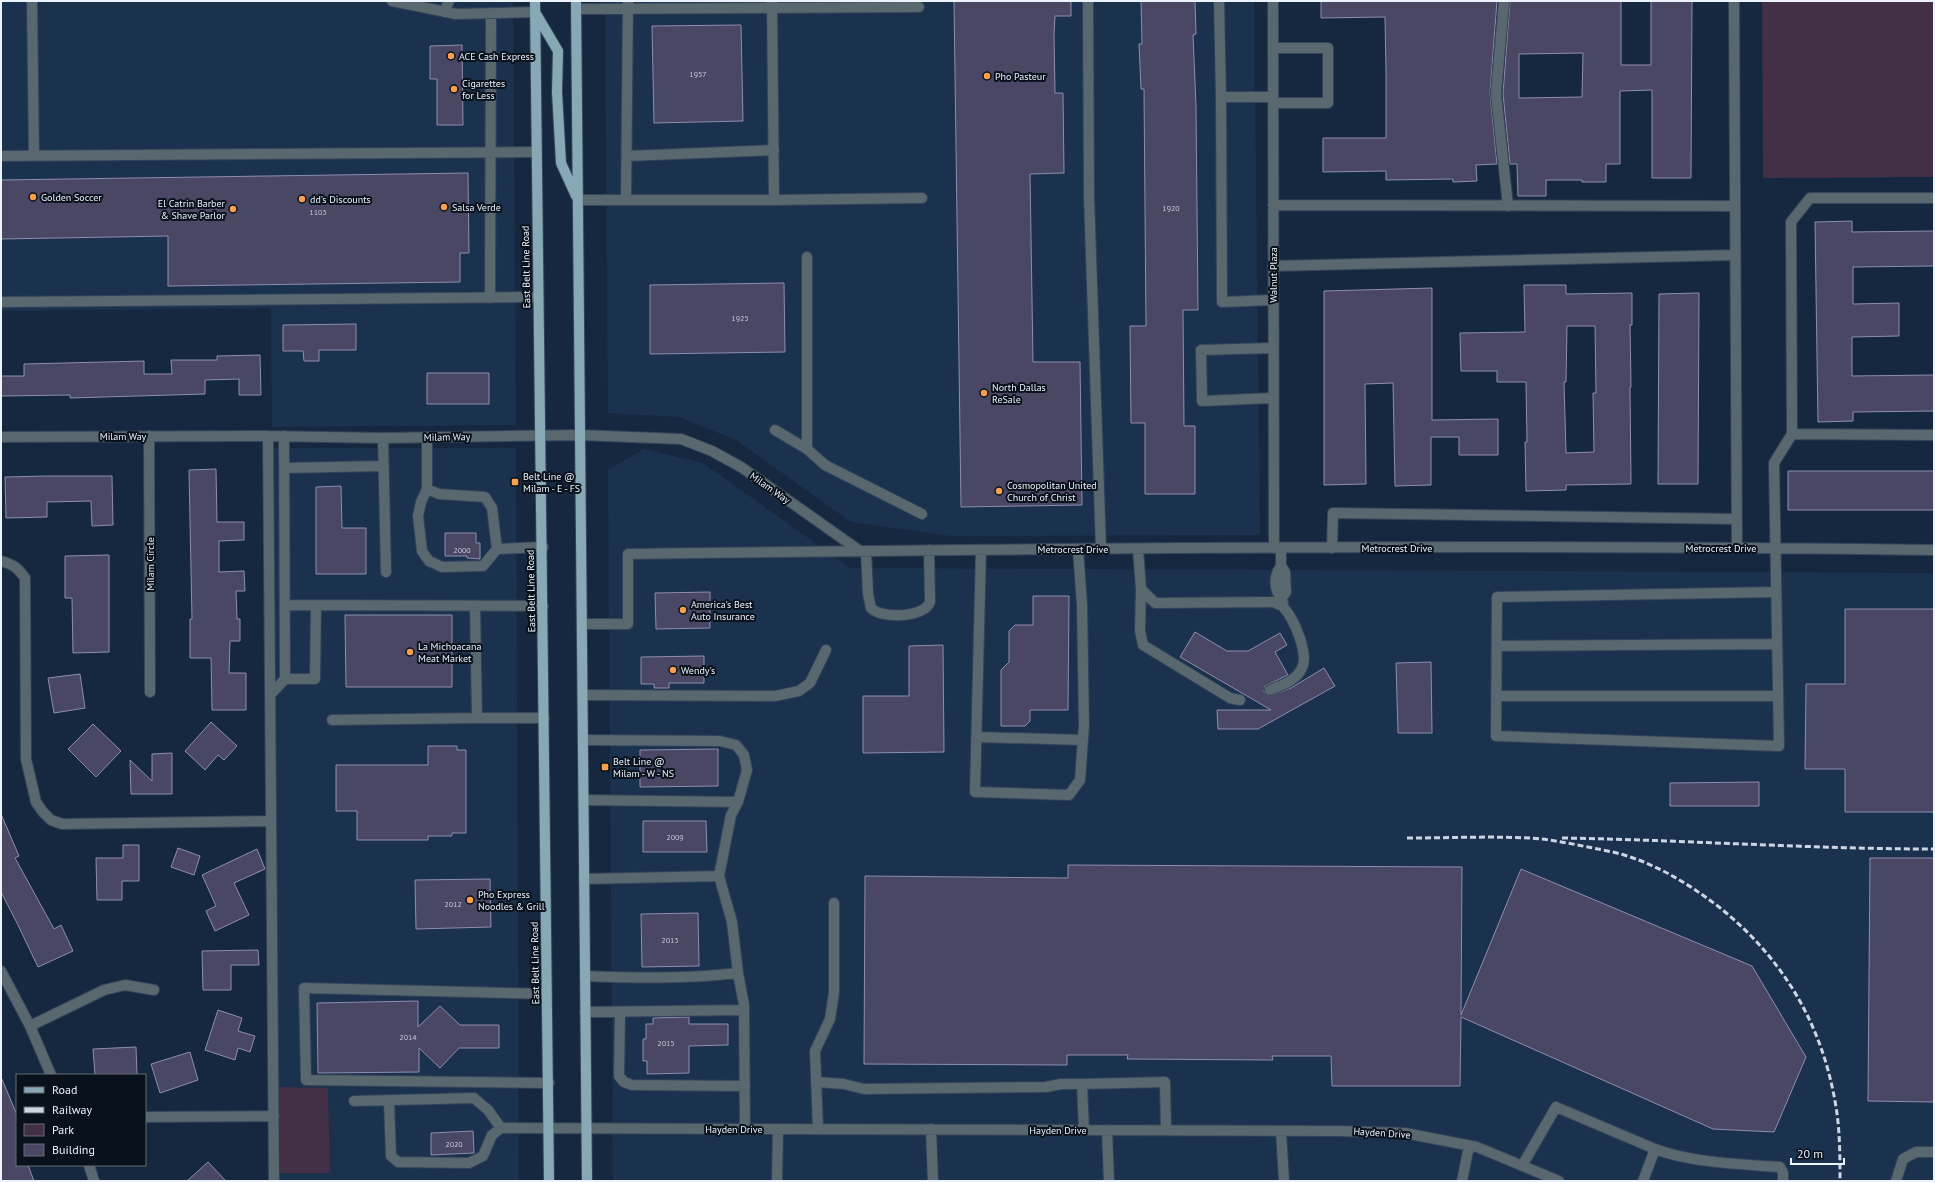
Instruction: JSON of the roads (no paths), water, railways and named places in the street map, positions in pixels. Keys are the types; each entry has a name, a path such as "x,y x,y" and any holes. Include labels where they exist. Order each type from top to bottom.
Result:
{"main road":[{"name":"East Belt Line Road","path":"535,1 538,297 543,547 549,1181"},
{"path":"574,4 578,200 587,1181"},
{"path":"535,12 558,51 557,92 561,163 578,200"}],"street":[{"path":"32,1 34,156"},
{"path":"392,1 456,14 535,12"},
{"path":"444,12 450,1"},
{"path":"1088,1 1089,196 1101,549"},
{"path":"1219,1 1222,302 1274,300"},
{"name":"Walnut Plaza","path":"1273,1 1273,398 1277,548 1281,566 1285,572 1286,592 1283,602"},
{"path":"1504,1 1496,94 1508,206"},
{"path":"1734,1 1738,548"},
{"path":"574,4 919,7"},
{"path":"626,200 628,5"},
{"path":"772,5 774,200"},
{"path":"490,298 491,13"},
{"path":"1221,97 1328,103 1328,48 1273,48"},
{"path":"627,156 774,150"},
{"path":"1,156 536,152"},
{"path":"578,200 922,198"},
{"path":"1775,592 1497,597 1496,736 1779,746 1774,548 1774,463 1792,434 1791,222 1810,198 1934,198"},
{"path":"1273,205 1735,206"},
{"path":"1274,266 1735,255"},
{"path":"807,257 807,449"},
{"path":"1,302 538,297"},
{"path":"1273,348 1200,350 1202,401 1273,398"},
{"path":"776,430 807,449 825,466 922,514"},
{"path":"1792,434 1934,435"},
{"name":"Milam Way","path":"1,437 284,436 383,438 580,435 681,439 712,452 741,467 863,551"},
{"name":"Milam Circle","path":"149,436 150,692"},
{"path":"268,436 274,1181"},
{"path":"270,696 285,679 284,436"},
{"path":"426,437 427,490 421,502 418,516 422,551 429,561 442,567 483,566 497,550 543,547"},
{"path":"383,438 386,572"},
{"path":"284,468 384,466"},
{"path":"427,490 439,494 485,497 492,508 497,550"},
{"path":"1332,548 1333,513 1737,519"},
{"name":"Metrocrest Drive","path":"582,624 628,624 628,554 929,550 1277,548 1774,548 1934,550"},
{"path":"981,550 975,792 1069,794 1080,780 1083,740 1082,605 1078,549"},
{"path":"1138,549 1141,589 1140,631 1143,645 1230,698 1240,700"},
{"path":"863,551 870,608 878,614 910,615 922,611 930,602 929,550"},
{"path":"1,561 11,564 19,569 25,578 26,759 36,802 42,812 51,820 62,824 271,821"},
{"path":"1141,589 1155,602 1283,602 1293,621 1304,651 1303,667 1294,680 1270,690"},
{"path":"285,605 543,606"},
{"path":"285,679 315,679 316,605"},
{"path":"476,606 477,718"},
{"path":"1497,646 1776,644"},
{"path":"583,696 775,696 799,691 810,683 826,650"},
{"path":"1497,696 1778,696"},
{"path":"332,720 544,718"},
{"path":"977,737 1083,740"},
{"path":"583,740 720,741 736,745 744,755 747,770 738,802 731,815 720,876 732,922 744,1010 745,1129"},
{"path":"584,800 738,802"},
{"path":"584,880 720,876"},
{"path":"818,1129 815,1051 830,1019 834,993 834,903"},
{"path":"1,971 30,1026 51,1074"},
{"path":"585,976 625,978 705,977 738,973"},
{"path":"30,1026 104,990 125,985 154,990"},
{"path":"548,994 304,988 306,1080 549,1083"},
{"path":"586,1012 744,1010"},
{"path":"620,1012 620,1076 624,1082 632,1085 745,1086"},
{"path":"816,1082 844,1084 864,1089 1046,1087 1061,1084 1165,1082 1166,1130"},
{"path":"1082,1084 1084,1130"},
{"path":"354,1101 474,1098 488,1110 502,1128 492,1135 483,1156 469,1163 398,1162 391,1156 389,1101"},
{"path":"1522,1166 1556,1107 1667,1154 1780,1167 1783,1173 1783,1181"},
{"path":"146,1117 274,1116"},
{"name":"Hayden Drive","path":"502,1128 1166,1130 1406,1133 1478,1147 1559,1181"},
{"path":"777,1181 778,1129"},
{"path":"931,1129 933,1181"},
{"path":"1107,1130 1109,1181"},
{"path":"1282,1131 1284,1181"},
{"path":"1462,1181 1468,1146"},
{"path":"1643,1181 1655,1149"},
{"path":"1896,1181 1903,1159 1916,1152 1934,1152"},
{"path":"89,1166 94,1181"}],"railway":[{"path":"1407,838 1484,837 1545,839 1612,852 1637,859 1662,870 1697,891 1719,907 1742,927 1763,949 1797,996 1810,1022 1830,1077 1836,1107 1840,1153 1840,1181"},
{"path":"1562,838 1841,848 1934,849"}],"place":[{"name":"ACE Cash Express","path":"451,56"},
{"name":"Pho Pasteur","path":"987,76"},
{"name":"Cigarettes for Less","path":"454,89"},
{"name":"Golden Soccer","path":"33,197"},
{"name":"dd's Discounts","path":"302,199"},
{"name":"Salsa Verde","path":"444,207"},
{"name":"El Catrin Barber & Shave Parlor","path":"233,209"},
{"name":"North Dallas ReSale","path":"984,393"},
{"name":"Belt Line @ Milam - E - FS","path":"515,482"},
{"name":"Cosmopolitan United Church of Christ","path":"999,491"},
{"name":"America's Best Auto Insurance","path":"683,610"},
{"name":"La Michoacana Meat Market","path":"410,652"},
{"name":"Wendy's","path":"673,670"},
{"name":"Belt Line @ Milam - W - NS","path":"605,767"},
{"name":"Pho Express Noodles & Grill","path":"470,900"}]}
